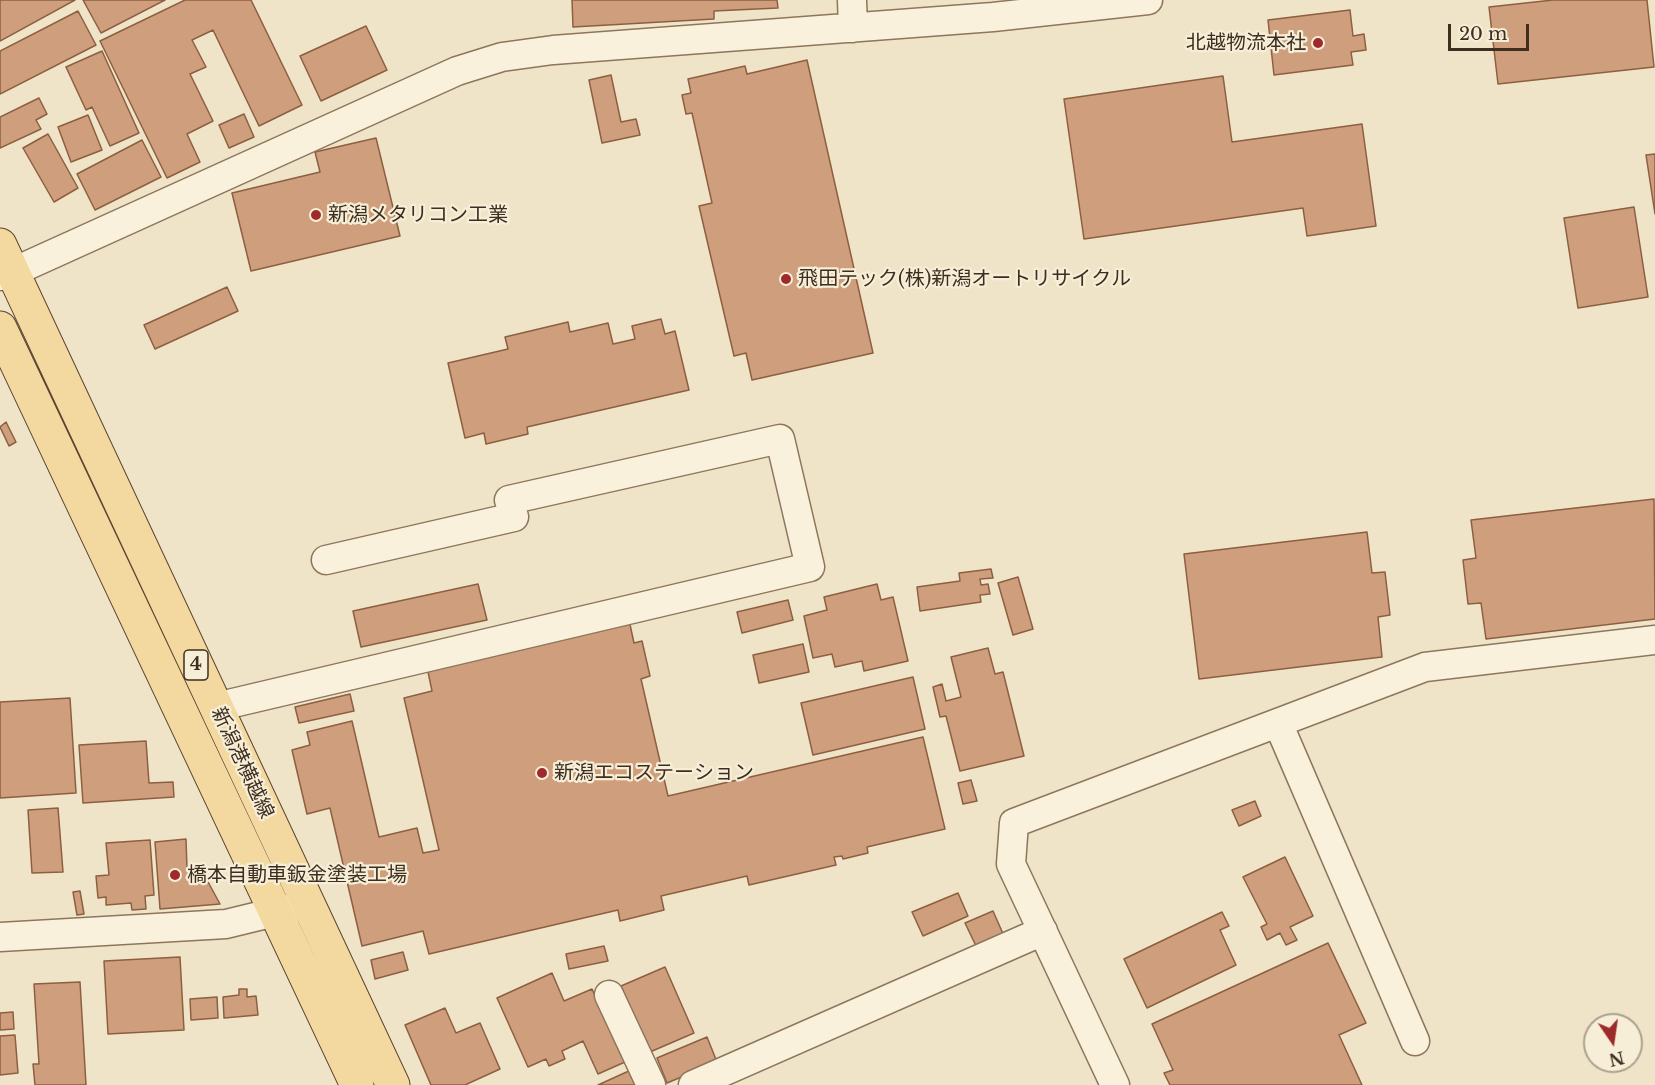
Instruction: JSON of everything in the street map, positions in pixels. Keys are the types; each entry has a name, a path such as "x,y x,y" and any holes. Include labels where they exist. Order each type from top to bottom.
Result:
{"main road":[{"name":"新潟港横越線","path":"4,265 216,707 393,1085"},
{"name":"新潟港横越線","path":"0,328 357,1085"}],"street":[{"path":"4,265 458,71 502,57 852,14 993,17 1149,0"},
{"path":"216,707 810,567 780,439 509,500 514,517 326,560"},
{"path":"1115,1085 1011,864 1014,823 1425,667 1655,640"},
{"path":"1278,723 1415,1041"},
{"path":"0,937 226,924 308,904"},
{"path":"693,1085 1042,931"},
{"path":"609,995 651,1085"}],"building":[{"path":"0,0 75,0 0,41"},
{"path":"83,0 165,0 101,33"},
{"path":"185,0 251,0 302,105 259,126 213,30 192,40 206,67 190,74 213,121 187,134 200,162 167,178 100,41"},
{"path":"572,0 777,0 778,8 714,11 714,19 573,27"},
{"path":"1553,0 1647,0 1654,67 1498,84 1489,7"},
{"name":"北越物流本社","path":"1350,10 1353,36 1364,34 1366,50 1351,52 1353,65 1274,75 1268,20"},
{"path":"78,11 96,45 0,94 0,51"},
{"path":"366,26 387,70 321,101 300,56"},
{"path":"102,51 139,133 110,146 92,107 86,110 66,67"},
{"name":"飛田テック(株)新潟オートリサイクル","path":"807,60 873,353 752,380 746,353 734,356 699,206 712,203 692,113 686,114 682,95 691,93 688,79 745,66 747,74"},
{"path":"611,75 621,122 636,119 640,135 602,143 589,80"},
{"path":"1223,76 1232,142 1362,124 1376,226 1307,236 1303,208 1084,239 1064,99"},
{"path":"39,98 47,114 36,120 41,129 0,148 0,117"},
{"path":"244,114 254,137 229,148 219,125"},
{"path":"88,115 102,150 71,162 58,127"},
{"path":"48,134 78,188 54,202 23,148"},
{"name":"新潟メタリコン工業","path":"376,138 400,236 251,271 232,193 320,172 315,152"},
{"path":"142,140 161,177 95,210 77,174"},
{"path":"1655,154 1655,214 1646,155"},
{"path":"1634,207 1648,297 1578,308 1564,218"},
{"path":"227,287 238,311 155,349 144,325"},
{"path":"661,319 665,334 675,331 689,390 527,427 528,434 486,444 484,433 465,438 448,363 508,349 505,337 568,322 570,332 608,323 613,344 635,339 632,326"},
{"path":"6,422 16,442 9,446 0,427"},
{"path":"1654,499 1655,619 1486,639 1481,603 1468,604 1463,560 1476,558 1471,520"},
{"path":"1367,532 1372,573 1385,572 1390,615 1378,617 1382,657 1199,679 1184,554"},
{"path":"991,569 993,578 980,579 981,585 988,584 990,594 980,595 981,602 920,611 917,587 960,581 959,573"},
{"path":"1018,577 1033,629 1013,635 998,583"},
{"path":"478,584 487,620 361,647 353,611"},
{"path":"877,584 881,600 893,597 908,661 864,671 862,661 835,667 832,654 813,658 804,616 827,610 824,597"},
{"path":"788,600 793,620 742,633 737,612"},
{"name":"新潟エコステーション","path":"629,620 634,643 642,641 650,676 641,679 668,796 923,737 945,829 867,847 868,853 843,859 842,856 834,857 836,865 749,885 747,876 661,896 664,910 620,921 618,910 429,954 423,931 362,946 330,808 307,814 292,750 310,745 307,732 352,721 379,837 417,828 423,853 439,850 404,698 432,691 427,667"},
{"path":"803,644 809,672 759,683 753,655"},
{"path":"988,648 995,674 1003,672 1024,756 960,771 946,716 940,717 933,687 942,684 946,701 961,697 951,657"},
{"path":"913,677 925,729 813,755 801,703"},
{"path":"350,694 354,711 299,723 295,707"},
{"path":"70,698 76,793 0,798 0,702"},
{"path":"146,741 149,783 173,782 174,797 83,803 79,745"},
{"path":"971,780 977,801 963,804 958,783"},
{"path":"1255,801 1261,816 1239,826 1232,810"},
{"path":"58,808 63,872 32,873 28,810"},
{"name":"橋本自動車鈑金塗装工場","path":"186,839 187,869 193,869 193,880 207,880 220,904 160,909 155,842"},
{"path":"150,840 154,895 145,896 146,909 132,910 131,903 106,905 106,897 98,898 96,876 109,875 106,843"},
{"path":"1285,857 1313,916 1290,927 1297,940 1286,945 1280,933 1267,940 1261,927 1267,924 1243,877"},
{"path":"80,891 84,914 77,915 73,892"},
{"path":"958,893 968,916 923,936 912,912"},
{"path":"993,911 1004,936 977,948 965,923"},
{"path":"1222,912 1229,926 1220,930 1236,965 1147,1008 1124,959"},
{"path":"1328,943 1366,1023 1339,1035 1362,1085 1170,1085 1164,1073 1173,1070 1152,1024"},
{"path":"604,946 608,961 569,969 566,954"},
{"path":"403,952 408,970 375,979 371,960"},
{"path":"180,957 184,1030 108,1034 104,961"},
{"path":"665,967 694,1033 650,1052 621,986"},
{"path":"552,973 564,1001 592,989 625,1062 598,1074 583,1041 562,1051 565,1059 549,1066 546,1059 528,1067 497,998"},
{"path":"80,982 86,1085 35,1085 33,1064 39,1064 34,984"},
{"path":"239,989 247,989 247,997 256,996 258,1015 224,1018 223,997 239,995"},
{"path":"217,997 218,1018 191,1020 190,999"},
{"path":"445,1008 456,1033 480,1023 500,1069 465,1085 431,1085 405,1025"},
{"path":"13,1012 14,1029 0,1030 0,1013"},
{"path":"15,1035 18,1073 0,1075 0,1036"},
{"path":"707,1037 717,1062 667,1083 657,1058"},
{"path":"631,1070 638,1085 598,1085"}],"place":[{"name":"北越物流本社","path":"1318,43"},
{"name":"新潟メタリコン工業","path":"316,215"},
{"name":"飛田テック(株)新潟オートリサイクル","path":"786,279"},
{"name":"新潟エコステーション","path":"542,773"},
{"name":"橋本自動車鈑金塗装工場","path":"175,875"}]}
